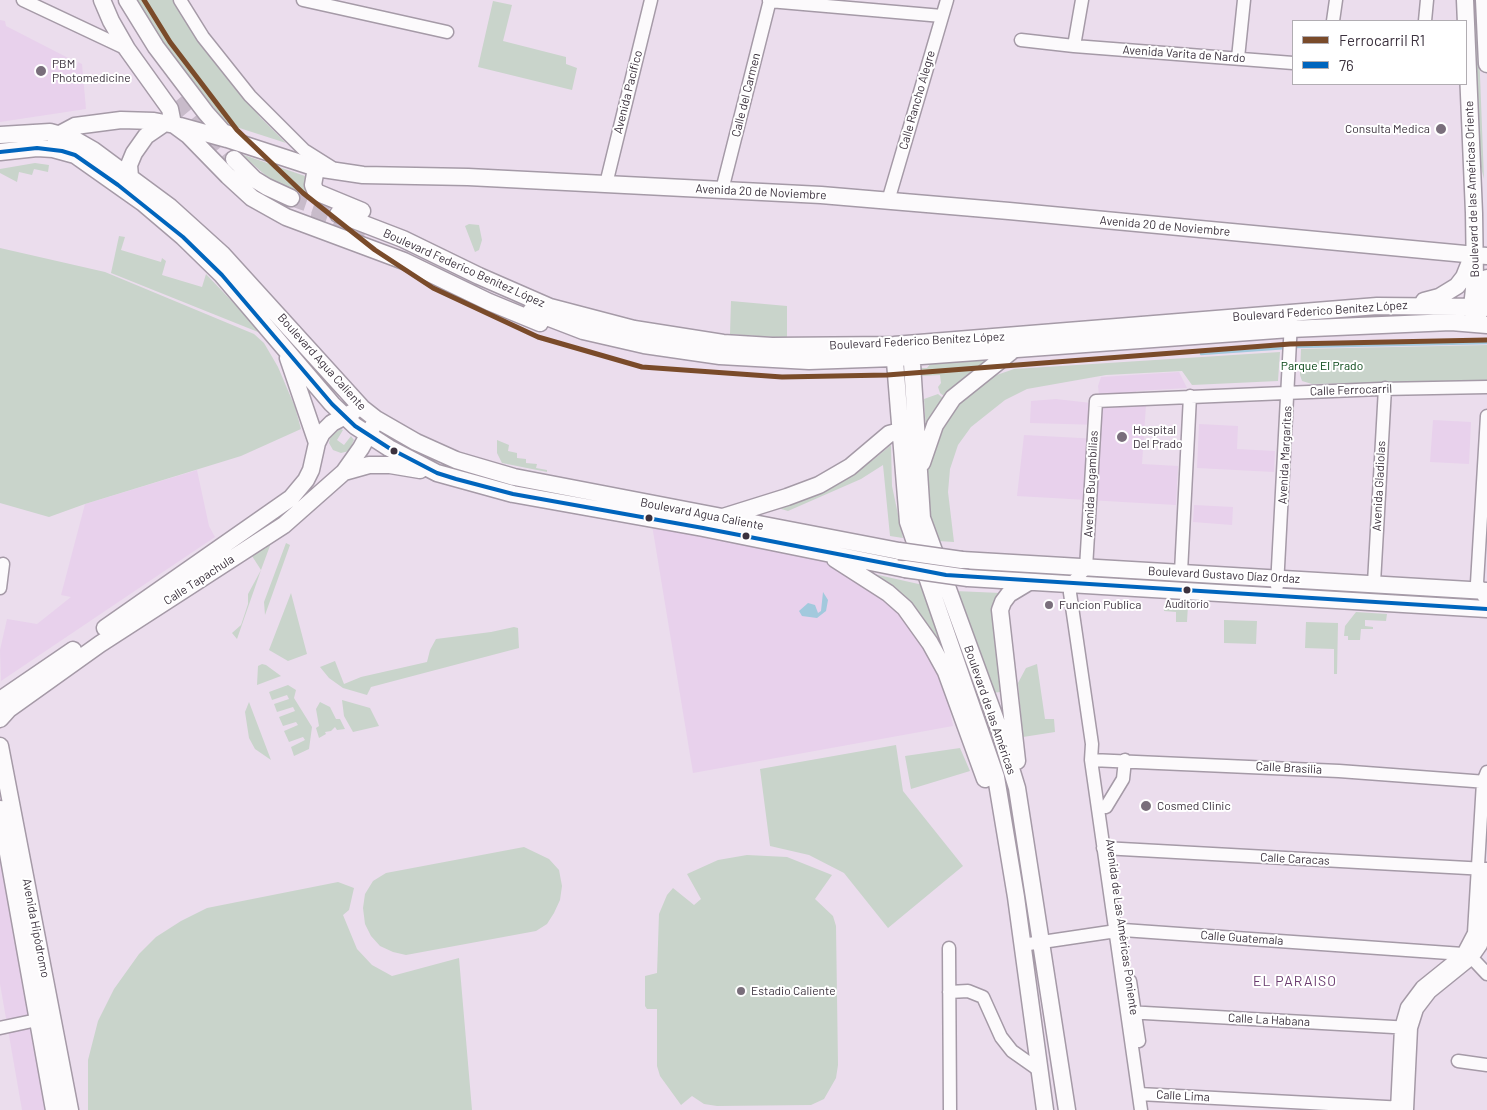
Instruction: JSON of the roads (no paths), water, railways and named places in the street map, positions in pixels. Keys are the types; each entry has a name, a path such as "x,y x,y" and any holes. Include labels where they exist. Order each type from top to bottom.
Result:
{"main road":[{"path":"102,0 111,22 127,49 167,104 172,114 173,124"},
{"path":"106,0 147,65 223,132 242,139 249,146"},
{"path":"119,0 145,45 184,98"},
{"path":"127,0 156,48 191,114 187,121 173,124 146,136 134,153 129,165 130,177"},
{"name":"Boulevard de las Américas Oriente","path":"1465,0 1466,20"},
{"path":"1484,0 1487,64"},
{"name":"Boulevard de las Américas Oriente","path":"1467,50 1474,213 1480,255 1475,280 1482,315"},
{"name":"Avenida 20 de Noviembre","path":"60,134 75,126 95,122 121,120 173,124 347,173 722,190 888,201 1098,225 1480,255"},
{"path":"173,124 207,152 228,176 252,198 286,217 404,261 490,302 552,328 583,331"},
{"name":"Boulevard Agua Caliente","path":"0,135 28,132 60,134 88,146 170,207 222,254 362,408 376,420 416,442 474,466 522,479 899,551 962,560"},
{"path":"53,149 60,134"},
{"path":"207,152 210,140 223,138"},
{"name":"Boulevard Agua Caliente","path":"0,152 23,148 53,149 75,155 143,203 183,237 222,275 344,416 368,436 437,473 513,494 820,551 905,569 968,578"},
{"path":"291,198 254,179 231,161 242,179 262,194 311,215"},
{"path":"317,165 313,185 316,192 323,196 413,231 556,303 596,319"},
{"name":"Boulevard Federico Benítez López","path":"338,214 403,239 518,294 550,307 596,319 634,328 724,342 894,352"},
{"name":"Boulevard Federico Benítez López","path":"366,234 492,293 583,331 644,345 720,356 809,361 911,350 1290,321 1451,322 1482,315"},
{"path":"1404,304 1439,297 1457,286 1480,255"},
{"name":"Boulevard de las Américas Oriente","path":"1482,315 1487,278"},
{"name":"Boulevard Federico Benítez López","path":"911,350 1013,350 1290,321 1404,304 1482,315"},
{"name":"Boulevard de las Américas","path":"911,350 918,475 924,525 1003,740 1022,810 1067,1110"},
{"path":"918,475 930,437 948,405 960,391 1013,350"},
{"path":"286,351 316,443"},
{"name":"Boulevard de las Américas","path":"894,352 908,522 966,709 996,777 1008,844 1044,1108"},
{"name":"Calle Tapachula","path":"0,700 291,498 306,480 311,470 316,443 327,427 344,416 362,408"},
{"name":"Calle Tapachula","path":"0,718 9,709 100,644 284,525 344,472 368,436 376,420"},
{"path":"721,517 788,497 818,485 850,466 889,434 900,431 910,433 917,441"},
{"path":"344,472 369,465 390,465 437,473"},
{"path":"820,551 878,585 905,608 940,659 966,709 990,706 1003,702 1009,696"},
{"name":"Boulevard Gustavo Díaz Ordaz","path":"962,560 1374,583 1442,588 1485,594"},
{"name":"Boulevard Gustavo Díaz Ordaz","path":"968,578 1487,609"},
{"path":"1022,810 1000,610 1009,594 1029,582"},
{"name":"Avenida Hipódromo","path":"0,746 10,857 54,1110"},
{"name":"Avenida Hipódromo","path":"0,809 70,1110"}],"street":[{"path":"23,0 127,49"},
{"path":"180,0 203,38 250,96 317,165"},
{"path":"302,0 447,32"},
{"name":"Avenida Pacífico","path":"606,184 651,0"},
{"name":"Calle Rancho Alegre","path":"888,201 946,0"},
{"path":"1074,46 1082,0"},
{"path":"1238,58 1244,0"},
{"path":"1333,20 1336,0"},
{"path":"1425,20 1426,0"},
{"path":"770,1 942,16"},
{"name":"Calle del Carmen","path":"722,190 770,1"},
{"name":"Avenida Varita de Nardo","path":"1021,40 1074,46 1292,63"},
{"name":"Avenida Margaritas","path":"1276,596 1288,392 1290,321"},
{"name":"Calle Ferrocarril","path":"1096,400 1385,388 1487,387"},
{"name":"Avenida Gladiolas","path":"1374,583 1385,388"},
{"path":"1181,572 1190,396"},
{"name":"Avenida Bugambilias","path":"1086,568 1096,400"},
{"path":"1485,594 1477,583 1487,416"},
{"path":"0,588 4,564"},
{"path":"1071,584 1086,568"},
{"name":"Avenida de Las Américas Poniente","path":"1071,584 1092,744 1106,807 1107,848"},
{"name":"Avenida de Las Américas Poniente","path":"1095,759 1130,1012 1143,1094 1149,1110"},
{"name":"Calle Brasilia","path":"1095,759 1486,779"},
{"path":"1106,807 1123,779 1125,760"},
{"path":"1402,1109 1406,1028 1422,1000 1480,945 1484,933 1482,869 1486,779"},
{"name":"Calle Caracas","path":"1107,848 1482,869"},
{"path":"1482,869 1487,857"},
{"name":"Calle Guatemala","path":"1022,945 1118,931 1467,956"},
{"path":"949,948 950,1110"},
{"path":"1467,956 1487,974"},
{"path":"950,992 968,991 982,997 1001,1036 1012,1051 1039,1070"},
{"name":"Calle La Habana","path":"1130,1012 1406,1028"},
{"path":"0,1028 37,1020"},
{"path":"1458,1060 1487,1065"},
{"name":"Avenida de Las Américas Poniente","path":"1141,1110 1143,1094"},
{"name":"Calle Lima","path":"1143,1094 1402,1109"}],"water":[{"path":"823,592 828,600 826,611 817,618 802,616 799,611 808,603 815,605 818,613 821,611"}],"waterway":[{"path":"1294,347 1487,343"},
{"path":"1201,354 1286,348"}],"tunnel":[{"path":"176,101 228,164"},
{"path":"291,198 329,211"},
{"path":"311,215 365,234"}],"rail line":[{"name":"R1","path":"144,0 170,42 237,130 303,193 375,250 433,288 538,337 642,367 782,377 887,375 1290,344 1487,340"}],"place":[{"name":"PBM Photomedicine","path":"41,71"},
{"name":"Consulta Medica","path":"1441,129"},
{"name":"Hospital Del Prado","path":"1122,437"},
{"name":"Auditorio","path":"1187,590"},
{"name":"Funcion Publica","path":"1049,605"},
{"name":"Cosmed Clinic","path":"1146,806"},
{"name":"Estadio Caliente","path":"741,991"}],"district":[{"name":"EL PARAISO","path":"1295,981"}],"park label":[{"name":"Parque El Prado","path":"1322,366"}]}
